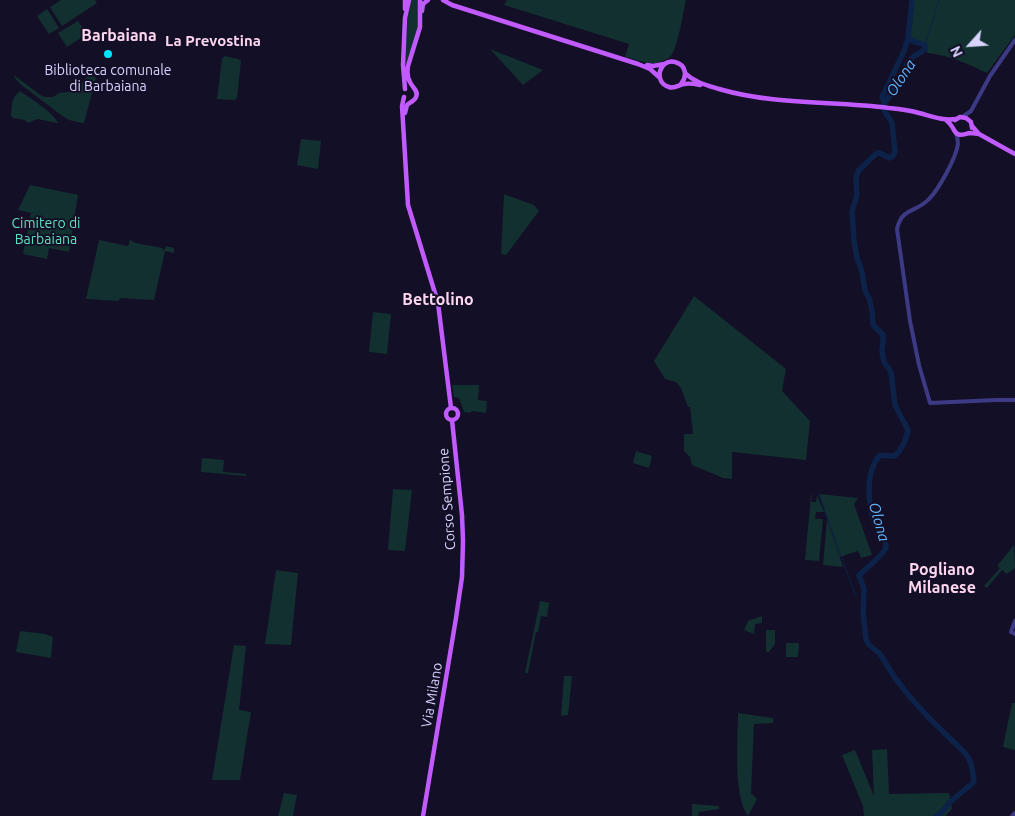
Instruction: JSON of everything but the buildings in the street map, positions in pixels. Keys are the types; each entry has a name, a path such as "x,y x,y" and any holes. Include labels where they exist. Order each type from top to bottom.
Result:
{"main road":[{"path":"405,0 403,65 405,89 402,106 408,205 438,303 451,408"},
{"path":"405,18 409,0"},
{"path":"420,0 420,27"},
{"path":"404,132 406,108 408,103 415,99 417,95 410,82 407,69 420,27 423,23 423,4 428,0"},
{"path":"443,1 638,64 650,69 659,77 662,83 669,87 676,87 681,84 684,81 685,73"},
{"path":"638,64 653,66 676,62 682,66 685,73 693,80 738,94 762,99 888,108 913,111 946,120 956,120 962,117 966,118 979,134 1015,154"},
{"path":"659,77 660,69 665,64"},
{"path":"681,84 703,84"},
{"path":"405,89 414,89"},
{"path":"404,97 407,101 411,101"},
{"path":"946,120 959,135 979,134"},
{"path":"953,126 956,120"},
{"path":"967,134 971,123"},
{"path":"451,408 458,413 456,418 452,420 446,414 451,408"},
{"name":"Corso Sempione","path":"452,420 462,515 462,577"},
{"name":"Via Milano","path":"423,816 462,577"}],"street":[{"path":"962,117 971,110 990,76 1015,40"},
{"path":"971,110 971,123"},
{"path":"955,132 958,144"},
{"path":"967,134 958,144 950,166 935,192 925,203 904,214 899,222 897,229 910,320 919,365 930,403 1015,400"},
{"path":"1013,633 1015,621"},
{"path":"1012,816 1015,813"}],"green space":[{"path":"61,0 95,0 97,3 62,26 50,7"},
{"path":"411,0 418,0 418,29 405,64 407,19"},
{"path":"507,0 686,0 678,39 673,53 667,59 658,63 652,63 625,57 629,44 504,5"},
{"path":"914,0 1015,0 1015,35 987,73 951,58 927,53 927,45 909,37 912,27"},
{"path":"47,9 59,28 49,34 37,16"},
{"path":"78,21 87,34 67,47 58,33"},
{"path":"490,49 543,70 523,85"},
{"path":"224,56 241,61 237,98 234,100 217,99 222,58"},
{"path":"90,73 96,78 84,123 69,120 61,115 20,84 14,77 42,96 53,97 59,93 76,91"},
{"path":"20,91 47,110 58,123 37,119 28,123 25,120 13,118 11,116 12,102"},
{"path":"301,139 321,141 318,169 297,165"},
{"name":"Cimitero di Barbaiana","path":"30,185 78,195 69,252 49,248 47,259 23,254 31,213 18,210"},
{"path":"504,194 534,205 539,211 506,255 501,254"},
{"path":"99,240 128,246 130,240 162,248 164,251 166,246 174,248 174,253 165,251 154,300 120,298 119,301 86,299"},
{"path":"694,296 786,369 782,391 810,421 806,460 732,452 732,479 723,478 692,465 690,457 684,451 684,434 693,434 690,407 688,407 681,388 676,382 665,379 654,361"},
{"path":"373,312 391,314 387,354 369,352"},
{"path":"452,385 479,385 478,400 487,401 486,413 464,412 459,398 454,397"},
{"path":"636,451 652,456 649,468 633,463"},
{"path":"202,458 224,460 223,472 246,474 246,476 201,472"},
{"path":"393,489 412,490 405,551 388,550"},
{"path":"819,494 858,498 854,504 872,555 861,558 858,551 840,557"},
{"path":"811,495 811,502 816,502 817,495 824,512 816,512 815,519 823,519 819,561 805,560"},
{"path":"827,519 843,567 823,565"},
{"path":"1014,545 1015,568 1007,574 1002,570 987,588 984,586 1000,568 997,566"},
{"path":"276,570 298,573 291,645 265,644"},
{"path":"540,601 550,603 547,617 541,616 528,673 525,673"},
{"path":"762,616 762,623 755,624 754,634 744,630 748,621"},
{"path":"766,630 775,630 775,644 769,652 766,652"},
{"path":"20,631 45,634 53,637 51,658 16,652"},
{"path":"786,643 799,643 798,657 786,657"},
{"path":"234,645 246,646 239,710 251,712 240,780 212,780"},
{"path":"564,676 572,676 568,715 561,716"},
{"path":"1012,703 1015,703 1015,750 1003,747"},
{"path":"738,713 773,718 773,723 754,724 751,793 757,799 748,816 743,807 738,781"},
{"path":"887,749 889,794 949,793 952,809 945,816 864,816 863,806 842,755 855,750 874,796 872,750"},
{"path":"284,793 297,795 293,816 278,816"},
{"path":"692,804 719,806 719,809 699,812 698,816 692,816"}],"waterway":[{"name":"Olona","path":"912,0 905,49 882,98 885,102 883,105 884,110 892,123 895,152 889,158 877,153 858,172 856,177 857,195 852,211 857,258 862,272 865,291 869,298 873,324 883,335 882,352 884,362 891,372 895,405 908,430 905,441 896,455 880,455 875,462 869,490 871,509 876,527 884,539 886,547 879,557 859,575 864,589 863,613 868,644 880,654 910,697 965,753 971,763 974,782 936,816"},
{"name":"Olona","path":"925,45 939,0"},
{"name":"Olona","path":"885,102 912,58 925,49 925,45 908,38"},
{"path":"819,494 856,597"}],"place":[{"name":"Biblioteca comunale di Barbaiana","path":"108,54"}],"district":[{"name":"Barbaiana","path":"119,36"},
{"name":"La Prevostina","path":"213,41"},
{"name":"Bettolino","path":"438,300"},
{"name":"Pogliano Milanese","path":"942,579"}]}
